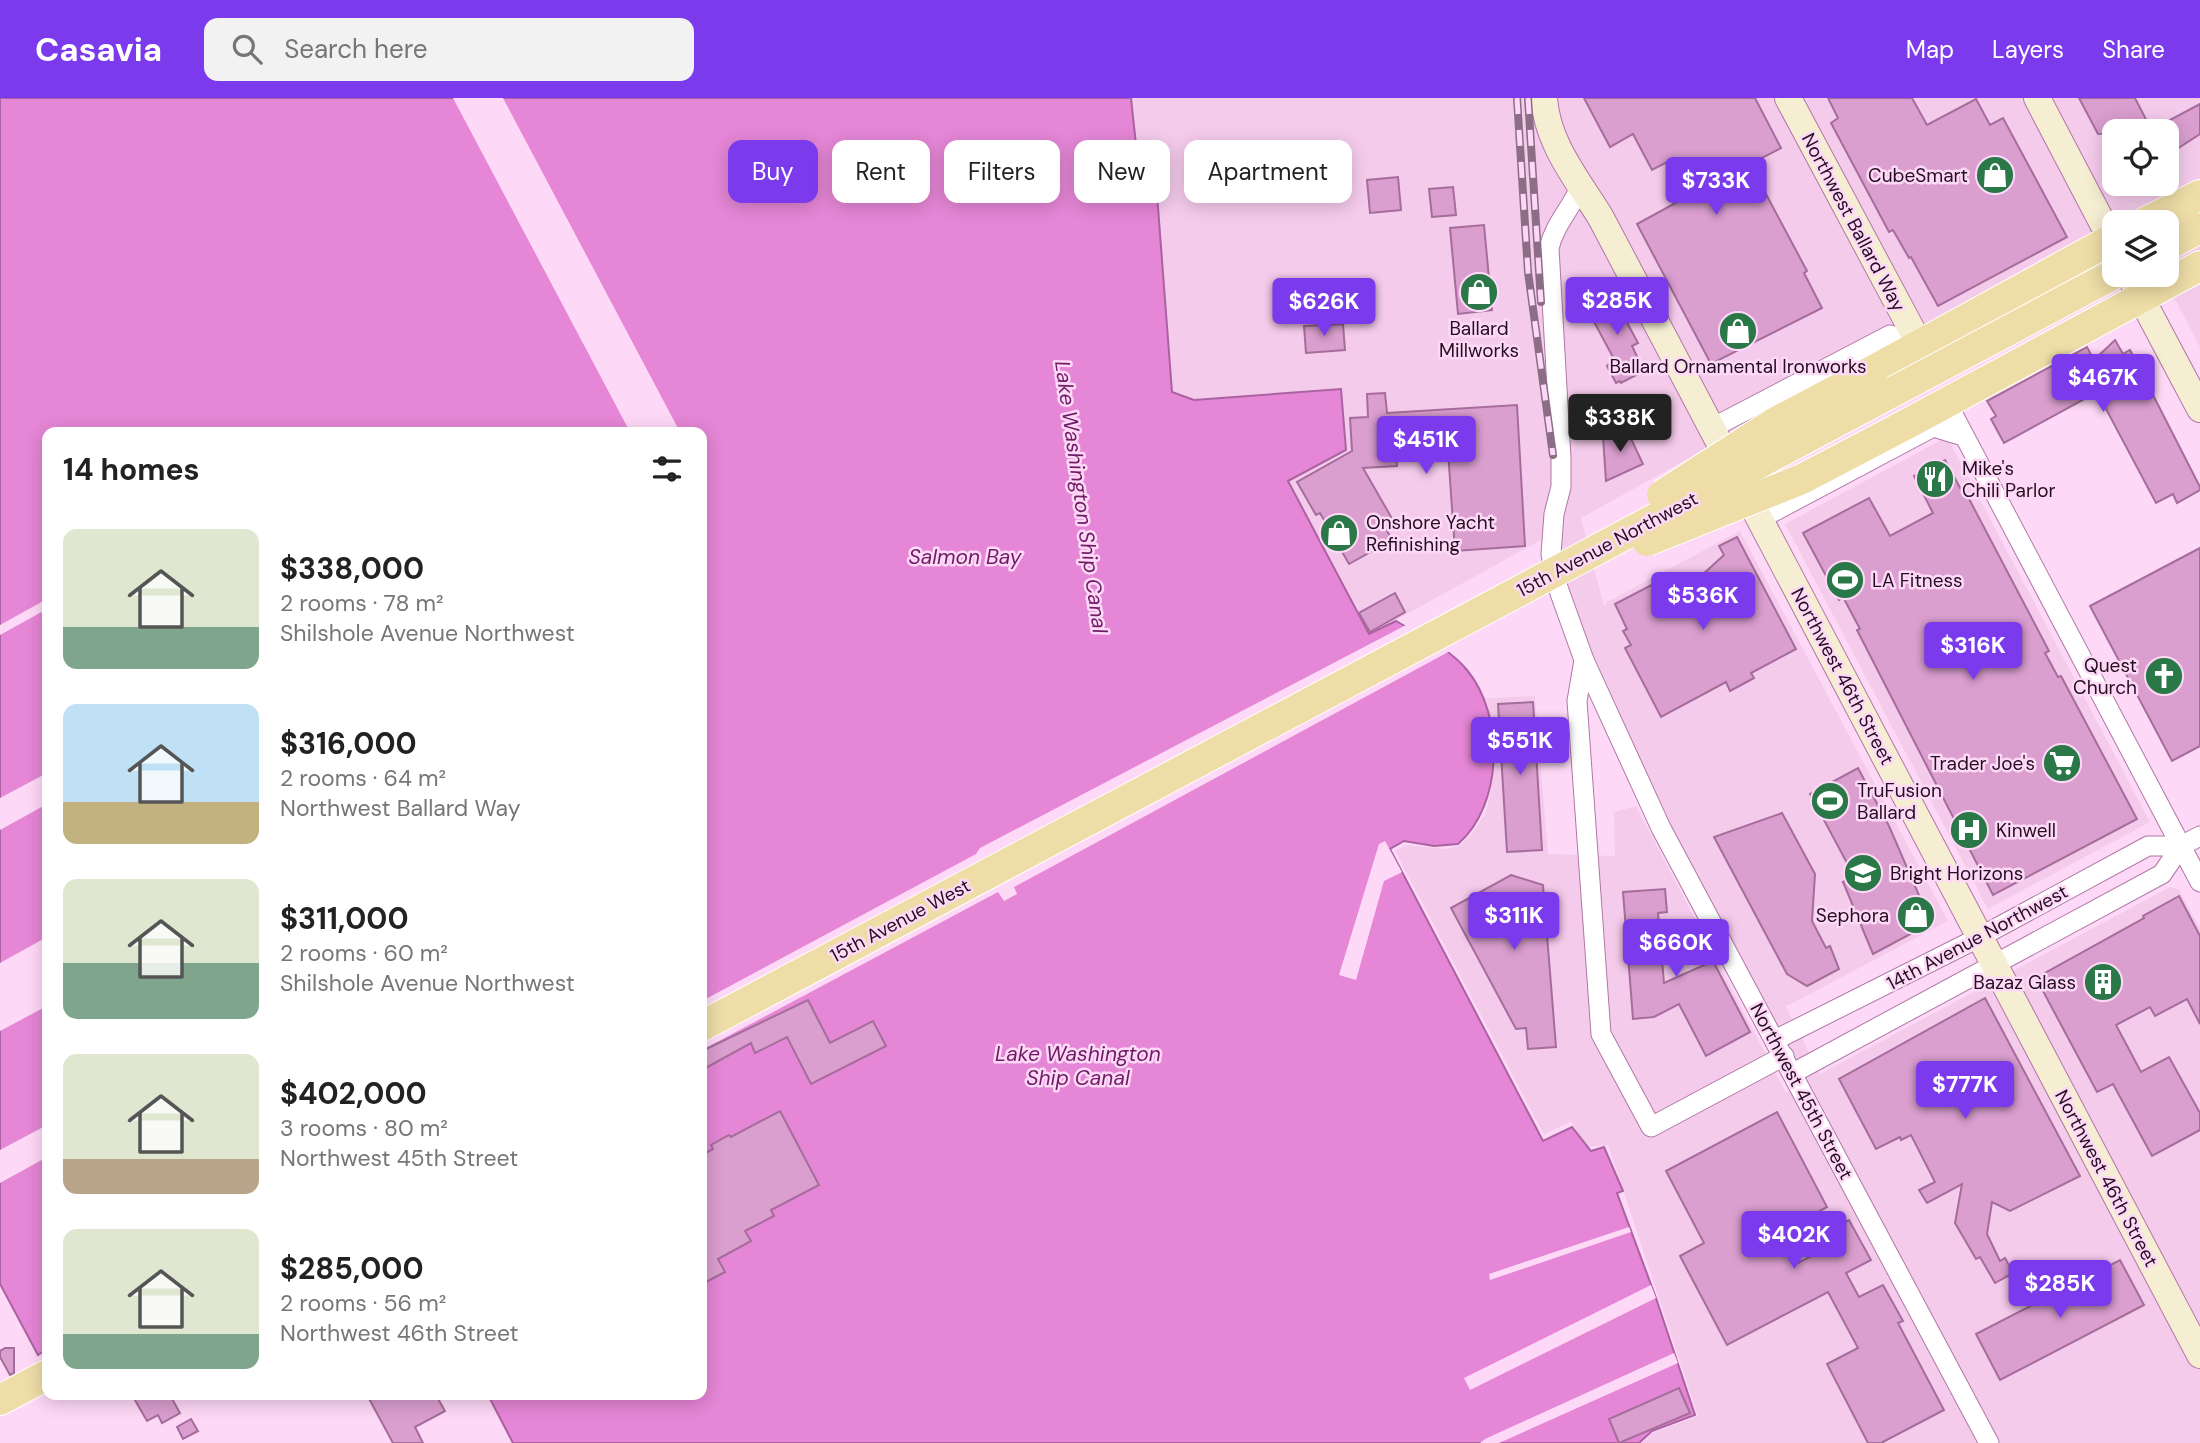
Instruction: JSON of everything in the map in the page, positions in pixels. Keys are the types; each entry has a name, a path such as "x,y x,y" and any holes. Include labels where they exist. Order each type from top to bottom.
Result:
{"main road":[{"path":"2170,210 2200,195"},
{"path":"2179,239 2200,228"},
{"path":"1538,581 1600,535 1763,430 2102,247"},
{"path":"2179,272 2200,266"},
{"name":"15th Avenue Northwest","path":"1099,815 2102,280"},
{"path":"1538,581 1611,556 1802,479 1947,403 2133,287"},
{"name":"15th Avenue West","path":"707,1023 1099,815"},
{"path":"0,1400 42,1378"}],"street":[{"name":"Northwest 46th Street","path":"1544,98 1549,131 1712,428 2200,1355"},
{"name":"Northwest Ballard Way","path":"1788,98 1920,345"},
{"path":"2037,98 2102,220"},
{"name":"Northwest 45th Street","path":"1581,185 1574,201 1553,232 1549,248 1561,467 1561,487 1554,514 1551,554 1556,582 1584,660 1661,828 1989,1443"},
{"path":"2136,287 2200,409"},
{"path":"1889,289 1894,319 1890,335"},
{"path":"1712,428 1890,335 1920,345"},
{"path":"1947,403 2200,881"},
{"path":"1760,519 1933,427 1963,436"},
{"name":"14th Avenue Northwest","path":"1584,660 1577,701 1601,1034 1651,1127 1784,1056 1980,937 2148,846 2181,846"},
{"name":"14th Avenue Northwest","path":"1784,1056 1995,965 2162,874 2181,846 2200,835"}],"shaded area":[{"path":"1131,98 2200,98 2200,347 2168,287 2179,287 2179,210 2102,210 2102,230 1581,518 1604,606 1740,531 1948,921 1785,1005 1820,1074 2170,887 2179,890 2200,928 2200,1443 1642,1443 1653,1433 1698,1416 1608,1145 1586,1147 1571,1121 1544,1135 1395,851 1406,845 1445,849 1459,846 1470,836 1485,814 1490,796 1495,741 1486,698 1535,696 1548,854 1615,856 1614,812 1636,806 1786,1093 1802,1084 1670,836 1585,642 1550,535 1369,635 1288,480 1341,389 1194,400 1172,393 1158,203 1170,203 1170,140 1136,140"},
{"path":"1947,437 2150,822 1988,909 1785,524"}],"water":[{"name":"Lake Washington Ship Canal","path":"0,98 1131,98 1136,140 1074,140 1074,203 1158,203 1172,392 1194,400 1341,389 1346,450 1288,481 1369,634 1396,621 1452,655 1467,670 1479,689 1488,711 1493,735 1491,784 1484,807 1473,827 1458,844 1434,846 1404,841 1390,849 1543,1141 1572,1127 1591,1151 1604,1147 1623,1191 1617,1193 1695,1415 1652,1431 1639,1443 513,1443 491,1400 707,1400 707,427 42,427 42,1352 38,1355 0,1284"}],"pier":[{"path":"453,98 503,98 677,427 627,427"},
{"path":"42,602 42,612 0,635 0,625"},
{"path":"1408,624 1452,650 1014,887 1017,894 1004,901 998,892 707,1047 707,998 976,854 980,848"},
{"path":"42,776 42,807 0,830 0,798"},
{"path":"1385,841 1402,872 1384,881 1356,980 1339,975 1379,844"},
{"path":"42,940 42,1009 0,1031 0,963"},
{"path":"42,1128 42,1160 0,1183 0,1150"},
{"path":"1629,1227 1631,1232 1490,1280 1489,1274"},
{"path":"1651,1285 1656,1298 1470,1390 1464,1378"},
{"path":"1674,1353 1678,1363 1499,1443 1480,1443 1485,1439"}],"building":[{"path":"1584,98 1755,98 1781,148 1750,164 1807,271 1804,273 1822,308 1711,364 1637,224 1694,193 1675,158 1652,170 1633,134 1610,147"},
{"path":"1828,98 1912,98 1927,125 1976,99 1990,125 2003,118 2067,237 1938,306 1911,257 1909,258 1893,230 1889,232 1831,123 1838,118"},
{"path":"2079,98 2135,98 2146,119 2102,119 2102,134 2098,134"},
{"path":"2200,104 2200,134 2179,148 2179,119 2172,119"},
{"path":"1398,177 1401,210 1370,213 1367,180"},
{"path":"1453,187 1456,215 1432,217 1429,189"},
{"path":"1484,225 1492,310 1458,314 1450,228"},
{"path":"1608,287 1638,343 1632,346 1644,371 1621,383 1616,383 1607,366 1614,359 1593,320 1599,317 1593,306 1597,304 1593,296"},
{"path":"1343,324 1345,350 1306,353 1304,326"},
{"path":"2115,340 2123,354 2130,350 2200,487 2200,490 2177,503 2173,494 2156,503 2097,392 2004,443 1991,419 1996,416 1987,401 2087,347 2094,360"},
{"path":"1385,393 1387,413 1517,405 1525,546 1455,551 1448,451 1396,455 1397,466 1363,468 1394,522 1385,527 1392,540 1349,564 1320,513 1316,515 1297,482 1352,451 1350,418 1368,417 1367,394"},
{"path":"1625,426 1643,464 1606,481 1603,437"},
{"path":"1945,460 1965,497 1967,495 2049,651 2045,653 2058,677 2061,676 2137,819 1993,895 1857,630 1860,629 1843,597 1839,600 1803,533 1869,498 1890,536 1933,513 1914,476"},
{"path":"1737,537 1796,649 1751,673 1754,678 1730,691 1726,682 1661,717 1625,648 1631,645 1623,631 1627,629 1615,604 1663,579 1678,597 1724,555 1719,546"},
{"name":"Quest Church","path":"2200,548 2200,746 2172,761 2090,606"},
{"path":"1395,593 1405,612 1370,632 1359,613"},
{"path":"1533,702 1542,850 1507,852 1498,704"},
{"path":"1858,768 1889,826 1931,923 1873,954 1843,882 1854,876 1810,794"},
{"path":"1782,813 1815,874 1812,921 1826,948 1830,946 1839,969 1807,986 1787,974 1714,837"},
{"path":"1511,875 1543,885 1556,1047 1528,1049 1526,1028 1516,1029 1451,908"},
{"path":"1665,889 1667,912 1658,913 1664,983 1713,961 1750,1032 1706,1056 1679,1004 1654,1017 1633,1019 1623,892"},
{"path":"2179,896 2200,936 2200,1024 2187,999 2155,1016 2150,1007 2116,1025 2141,1072 2169,1057 2200,1113 2200,1130 2152,1156 2113,1084 2097,1092 2036,978"},
{"path":"1985,998 2080,1176 2010,1211 1992,1202 1987,1234 2000,1261 2005,1258 2013,1273 1995,1283 1980,1257 1976,1259 1955,1223 1962,1184 1927,1203 1919,1190 1935,1182 1911,1135 1901,1140 1900,1137 1876,1149 1839,1079"},
{"path":"808,1000 830,1043 873,1021 886,1046 811,1084 787,1037 755,1053 751,1043 707,1067 707,1049"},
{"path":"780,1111 819,1185 771,1210 774,1216 745,1231 751,1241 718,1259 725,1272 707,1281 707,1152 713,1149 711,1145 729,1135 731,1137"},
{"path":"1777,1112 1827,1207 1777,1234 1794,1265 1835,1244 1829,1231 1849,1220 1871,1260 1846,1273 1859,1297 1883,1285 1903,1321 1898,1323 1944,1410 1881,1443 1868,1443 1827,1364 1858,1348 1828,1292 1727,1345 1680,1256 1704,1243 1666,1171"},
{"path":"2120,1260 2144,1305 2000,1380 1976,1334"},
{"path":"14,1348 14,1373 10,1375 0,1357 0,1351"},
{"path":"1679,1388 1690,1413 1619,1443 1609,1419"},
{"path":"135,1400 173,1400 180,1413 162,1423 158,1415 147,1421"},
{"path":"370,1400 439,1400 445,1411 415,1427 423,1443 393,1443"},
{"path":"191,1419 198,1431 183,1439 177,1427"}],"railway":[{"path":"1517,98 1528,272 1553,455"},
{"path":"1528,98 1541,302"}],"place":[{"name":"CubeSmart","path":"1995,175"},
{"name":"Ballard Millworks","path":"1479,292"},
{"name":"Ballard Ornamental Ironworks","path":"1738,331"},
{"name":"Mike's Chili Parlor","path":"1935,479"},
{"name":"Onshore Yacht Refinishing","path":"1339,533"},
{"name":"LA Fitness","path":"1845,580"},
{"name":"Quest Church","path":"2164,676"},
{"name":"Trader Joe's","path":"2062,763"},
{"name":"TruFusion Ballard","path":"1830,801"},
{"name":"Kinwell","path":"1969,830"},
{"name":"Bright Horizons","path":"1863,873"},
{"name":"Sephora","path":"1916,915"},
{"name":"Bazaz Glass","path":"2103,982"}],"water label":[{"name":"Salmon Bay","path":"965,557"}]}
